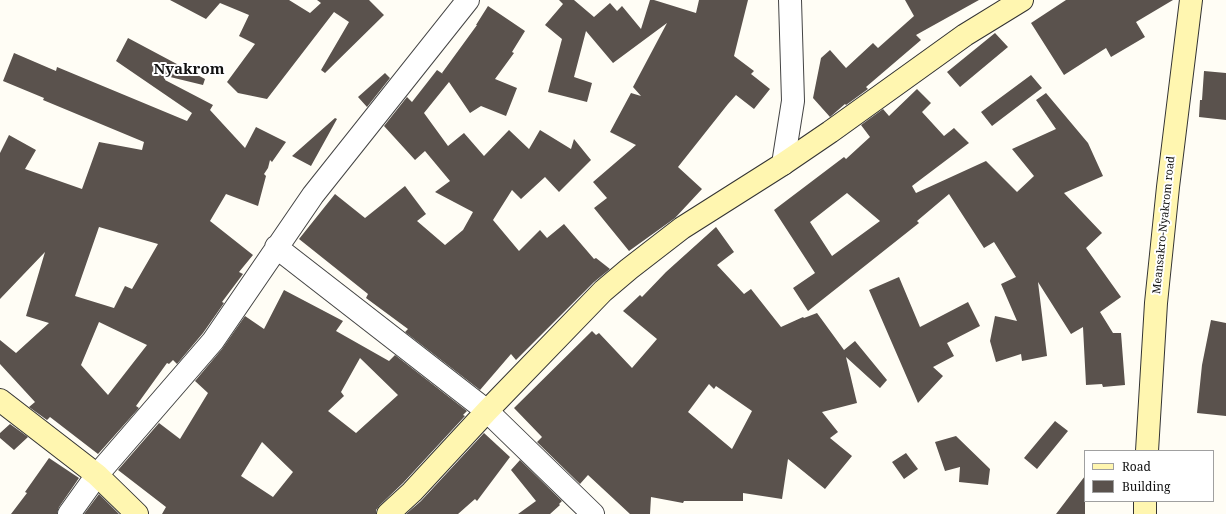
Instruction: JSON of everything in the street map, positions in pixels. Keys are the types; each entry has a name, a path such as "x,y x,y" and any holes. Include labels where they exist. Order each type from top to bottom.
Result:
{"street":[{"path":"69,514 98,475 213,341 313,195 468,0"},
{"path":"783,164 793,101 790,0"},
{"path":"388,514 412,492 487,411 603,291 629,268 682,228 783,164 836,128 965,35 1022,0"},
{"name":"Meansakro-Nyakrom road","path":"1147,450 1156,311 1164,218 1179,88 1192,0"},
{"path":"276,247 487,411 593,514"},
{"path":"0,400 98,475 137,514"},
{"path":"1145,502 1145,514"}],"building":[{"path":"170,0 289,0 310,13 321,3 317,0 369,0 384,15 325,73 321,70 349,22 334,12 267,99 238,93 227,82 255,44 239,36 249,15 220,3 206,19"},
{"path":"559,0 574,0 594,17 610,3 617,11 622,6 641,29 650,0 696,13 699,0 748,0 734,56 754,71 751,74 770,89 754,109 736,95 728,104 678,167 702,189 675,218 629,251 594,208 607,198 593,182 636,145 610,132 631,93 641,96 633,87 667,23 613,63 586,31 574,77 592,83 587,102 548,92 562,39 545,25 563,4"},
{"path":"905,0 979,0 916,35 921,40 866,87 868,89 846,105 845,104 830,117 813,98 821,58 830,50 846,68 873,43 878,48 914,16"},
{"path":"1066,0 1173,0 1136,22 1145,37 1111,57 1106,48 1064,75 1031,23"},
{"path":"488,6 525,31 512,52 514,53 495,79 517,88 506,116 481,106 470,113 449,82 424,113 448,146 464,133 484,156 509,130 529,149 540,130 571,149 574,139 591,160 559,192 545,177 521,199 512,190 493,220 519,251 540,230 547,238 564,224 594,259 596,258 610,269 594,282 516,360 511,354 480,390 405,332 408,329 366,298 368,294 299,239 335,194 365,218 405,186 426,214 417,221 445,245 463,230 473,212 435,192 450,181 425,151 415,160 384,126 407,97 412,102 437,70 443,74 442,73 477,25"},
{"path":"995,33 1008,47 960,87 947,72"},
{"path":"128,38 205,79 203,85 166,76 165,80 213,105 210,110 245,148 256,127 286,142 272,162 270,160 268,168 264,174 266,176 258,206 226,194 210,221 253,255 239,272 243,274 222,302 224,303 203,333 177,364 173,360 169,364 167,363 136,406 139,408 98,454 50,417 47,420 29,407 35,402 0,364 0,340 16,353 49,323 26,316 45,252 0,299 0,153 9,135 36,150 25,169 82,189 99,142 142,150 144,142 43,100 44,98 3,81 14,53 56,71 57,67 187,121 192,113 116,61","holes":["99,227 158,244 132,289 125,286 114,308 75,296","99,322 147,345 108,395 81,365"]},
{"path":"1204,71 1226,73 1226,120 1199,117"},
{"path":"385,73 390,78 367,107 358,97"},
{"path":"1031,75 1042,88 992,126 981,112"},
{"path":"917,89 931,103 922,112 944,136 954,128 969,143 912,186 916,193 986,161 1017,192 1034,176 1012,149 1056,129 1036,100 1046,93 1088,143 1103,176 1064,193 1102,233 1086,248 1121,297 1100,312 1113,333 1121,333 1125,385 1103,387 1102,384 1086,385 1083,327 1071,334 1038,282 1047,356 1022,361 1021,354 996,362 990,341 995,316 1017,321 1001,284 1016,277 994,242 984,248 949,194 917,221 919,223 808,311 793,288 815,273 774,210 844,157 846,159 870,137 861,125 883,109 889,116","holes":["847,193 880,221 832,256 810,222"]},
{"path":"335,118 337,119 311,166 292,156"},
{"path":"716,227 734,252 717,265 744,294 751,289 781,327 803,317 804,318 817,313 844,350 855,341 887,380 880,388 846,357 857,403 822,412 838,432 830,438 852,456 825,489 788,459 782,499 743,493 743,501 684,501 683,503 651,497 650,514 630,514 588,475 580,484 537,442 542,437 514,408 592,331 596,335 599,333 632,368 657,339 623,311 640,295 642,297 666,272","holes":["709,384 714,389 716,386 752,411 732,449 688,412"]},
{"path":"899,277 920,327 968,302 980,326 947,343 954,356 933,367 943,376 918,403 869,290"},
{"path":"284,290 343,321 336,331 389,361 395,355 467,411 463,415 465,416 403,483 380,505 376,510 376,514 162,514 166,507 118,470 159,423 180,439 208,393 195,381 222,349 245,316 264,329","holes":["360,358 398,395 356,433 328,411 344,396 341,392","262,442 293,472 273,497 241,476"]},
{"path":"1211,320 1226,323 1226,416 1197,413 1202,365"},
{"path":"1055,421 1068,431 1037,469 1024,458"},
{"path":"10,424 28,437 14,450 0,438 0,433"},
{"path":"484,433 510,457 477,501 475,499 458,514 406,514 421,501"},
{"path":"956,436 990,469 988,485 959,482 960,467 945,471 935,442"},
{"path":"906,453 918,469 904,479 892,462"},
{"path":"49,458 79,478 59,507 57,514 11,514 27,493 25,492"},
{"path":"520,460 562,501 559,504 560,505 550,514 518,514 536,501 511,470"},
{"path":"1084,477 1085,514 1056,514"},
{"path":"99,494 119,514 84,514"}],"district":[{"name":"Nyakrom","path":"189,70"}]}
